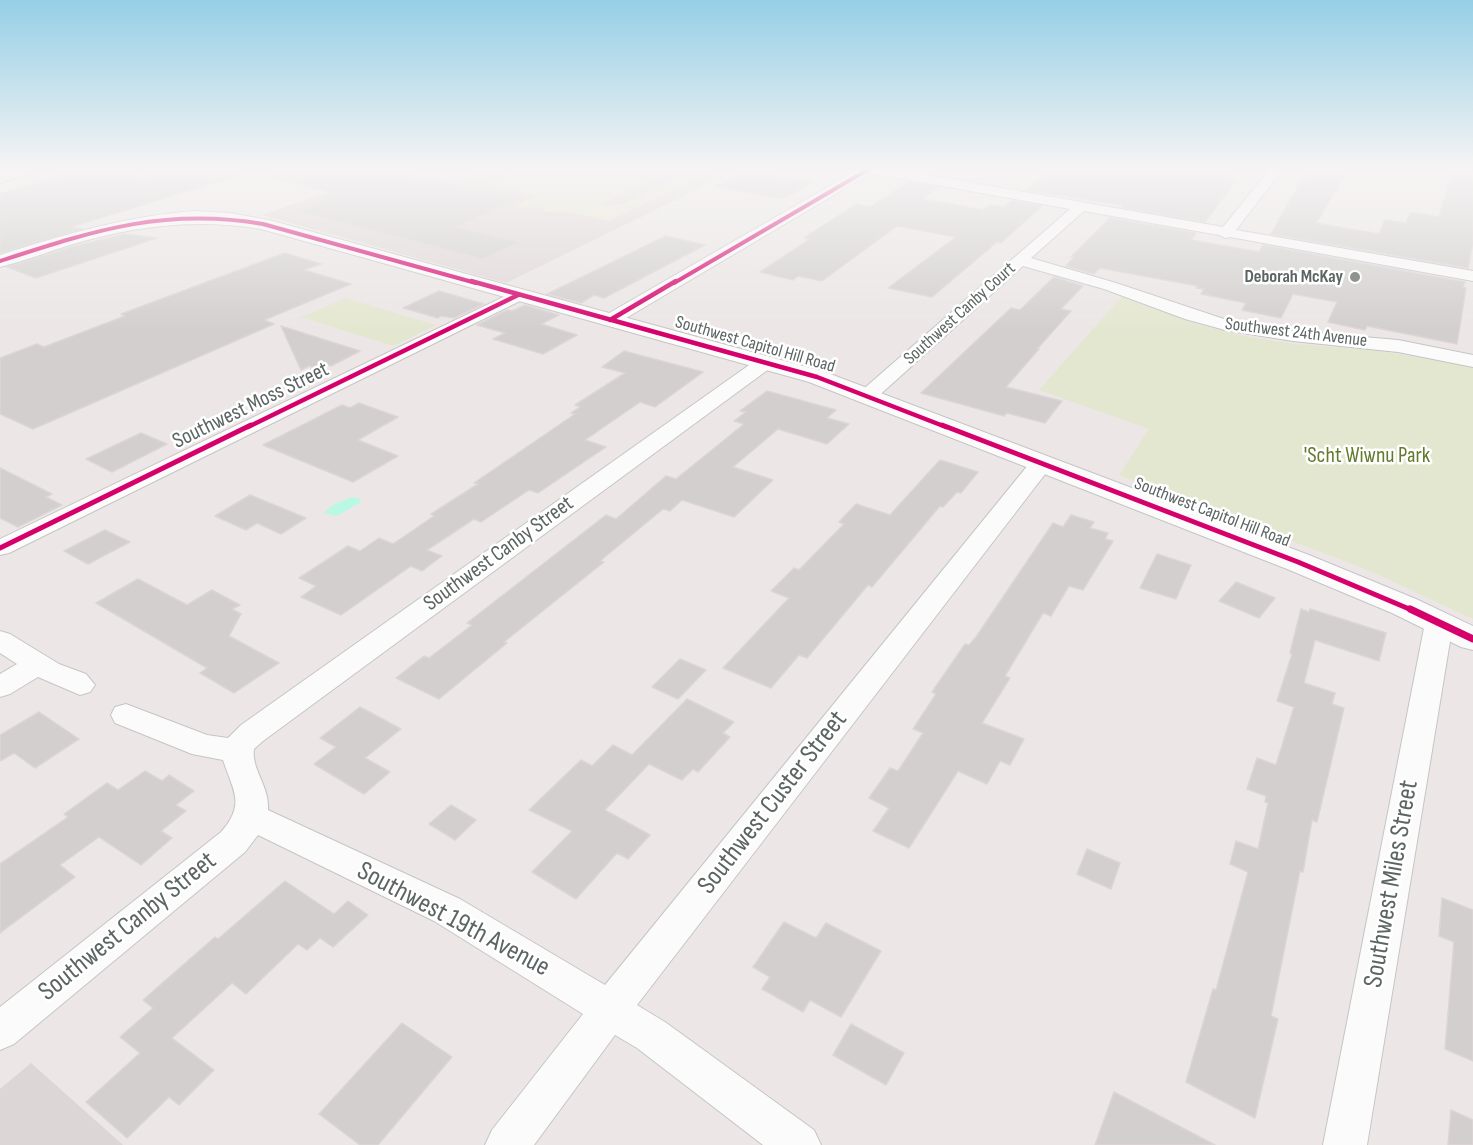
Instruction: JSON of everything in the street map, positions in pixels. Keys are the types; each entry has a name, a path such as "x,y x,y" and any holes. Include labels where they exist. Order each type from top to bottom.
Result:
{"street":[{"name":"Southwest Capitol Hill Road","path":"0,261 87,234 137,222"},
{"name":"Southwest Capitol Hill Road","path":"252,222 766,362 867,396 1298,562 1473,639"},
{"path":"610,320 778,222"},
{"name":"Southwest Canby Court","path":"867,396 1063,222"},
{"path":"1160,222 1473,276"},
{"path":"1225,234 1234,222"},
{"name":"Southwest 24th Avenue","path":"1020,260 1100,283 1225,325 1293,336 1398,346 1473,361"},
{"name":"Southwest Moss Street","path":"0,548 518,295"},
{"name":"Southwest Canby Street","path":"237,752 241,743 252,733 766,362"},
{"name":"Southwest Custer Street","path":"507,1145 1041,464"},
{"name":"Southwest Miles Street","path":"1345,1145 1439,623"},
{"path":"0,640 49,671 76,681 80,685"},
{"path":"0,687 39,664"},
{"path":"126,716 203,746 237,752 237,760 252,792 251,817"},
{"name":"Southwest Canby Street","path":"0,1031 233,842 244,830 251,817"},
{"name":"Southwest 19th Avenue","path":"251,817 447,910 651,1035 799,1145"}],"shaded area":[{"path":"289,222 630,222 506,283"},
{"path":"352,497 359,498 361,502 337,516 324,513 333,505"},
{"path":"31,1063 123,1145 0,1145 0,1089"}],"green space":[{"name":"'Scht Wiwnu Park","path":"1122,296 1199,325 1249,337 1295,344 1380,351 1473,366 1473,619 1370,571 1119,475 1149,429 1039,390"},
{"path":"346,298 436,325 393,346 301,317"}],"building":[{"path":"0,222 86,222 71,227 82,229 0,253"},
{"path":"342,222 466,222 456,227 519,242 483,259"},
{"path":"828,222 1024,222 932,297 888,288 956,237 897,226 822,281 798,276 793,280 760,272 810,239 804,238"},
{"path":"1106,222 1135,222 1196,233 1191,240 1259,252 1263,245 1465,282 1463,287 1466,288 1457,344 1367,326 1365,330 1328,322 1337,302 1293,294 1281,318 1242,310 1246,303 1201,294 1204,289 1196,288 1198,286 1100,268 1094,274 1066,266 1074,257 1071,257"},
{"path":"1277,222 1316,222 1379,234 1384,222 1473,222 1473,243 1468,268 1271,234"},
{"path":"125,234 157,238 36,278 7,267 71,247"},
{"path":"666,236 705,245 604,298 594,295 581,303 547,294"},
{"path":"285,253 321,264 304,270 351,284 264,320 274,324 33,429 0,414 0,358 37,344 44,347 125,316 121,314"},
{"path":"1054,277 1083,286 1061,309 1071,311 1006,387 1062,401 1045,423 1007,413 1004,416 921,393 1011,308 1020,310"},
{"path":"439,291 484,304 454,318 441,316 438,318 403,308"},
{"path":"525,305 559,315 541,324 577,335 543,354 493,339 505,333 477,325 507,310 512,311"},
{"path":"281,326 360,351 331,366 326,364 317,369 309,366 301,370"},
{"path":"624,351 703,372 655,407 640,402 585,440 606,447 538,493 529,490 481,522 474,519 427,550 442,556 422,571 411,566 341,615 301,597 316,586 299,578 348,546 360,551 379,538 393,544 434,516 431,514 478,484 474,483 575,414 571,413 580,407 575,405 625,373 602,367"},
{"path":"767,391 836,410 827,418 849,424 827,444 778,429 733,467 773,480 734,517 682,500 670,511 663,509 600,561 604,562 504,642 507,643 439,699 396,678 424,656 429,658 472,625 467,623 606,515 616,519 666,476 676,479 744,424 734,421 746,412 740,411"},
{"path":"359,403 398,417 358,440 398,456 353,482 263,445 342,405 350,408"},
{"path":"141,433 167,444 112,472 86,459"},
{"path":"940,460 978,472 961,493 957,492 943,507 940,506 872,587 868,585 807,658 799,655 771,688 723,668 789,598 771,591 794,568 799,570 844,524 839,522 856,504 890,515"},
{"path":"0,468 52,494 46,497 62,505 18,527 0,518"},
{"path":"250,495 306,518 281,534 257,523 246,530 215,516"},
{"path":"1071,515 1094,522 1090,528 1108,533 1105,539 1113,541 1083,590 1069,586 1051,616 1043,613 1005,676 1010,678 982,723 1024,739 1010,765 1000,761 987,784 958,771 909,848 873,831 889,808 869,798 890,768 898,771 923,733 913,729 936,694 932,692 965,644 969,645 976,637 1053,523 1063,527"},
{"path":"105,530 130,542 88,564 64,551"},
{"path":"1157,554 1191,565 1176,599 1140,588"},
{"path":"138,579 187,605 212,590 240,605 232,609 241,614 229,636 279,663 234,693 200,673 207,668 96,603"},
{"path":"1236,582 1275,598 1259,618 1219,601"},
{"path":"1301,609 1309,612 1310,609 1386,633 1379,661 1315,640 1304,683 1335,693 1332,704 1344,708 1317,822 1312,820 1303,872 1300,871 1271,1016 1278,1019 1255,1118 1186,1082 1213,989 1216,990 1248,872 1230,864 1236,841 1258,849 1268,803 1265,802 1266,796 1247,789 1257,758 1276,765 1294,707 1277,701 1292,654 1290,653"},
{"path":"680,659 706,670 678,699 652,687"},
{"path":"687,699 734,722 723,733 730,737 698,772 693,769 682,780 649,764 605,810 650,835 628,859 617,853 576,899 532,872 572,831 529,810 581,760 592,766 613,745 632,755"},
{"path":"360,707 401,729 365,758 390,772 364,794 314,764 336,747 320,738"},
{"path":"39,712 79,739 35,768 14,753 0,761 0,735"},
{"path":"145,771 162,781 169,775 194,791 176,805 186,811 161,831 172,838 141,865 99,837 60,865 75,877 0,933 0,864 68,817 64,814 107,783 118,790"},
{"path":"451,805 476,820 455,840 429,824"},
{"path":"1087,849 1120,863 1111,889 1077,874"},
{"path":"285,881 334,914 348,901 368,915 333,947 320,938 307,950 298,944 246,994 232,983 172,1038 214,1070 179,1105 169,1097 127,1138 86,1102 140,1053 120,1037 153,1008 143,1000 215,937 218,939"},
{"path":"1442,898 1473,910 1473,1061 1445,1049 1454,942 1439,936"},
{"path":"784,922 816,938 826,923 881,951 841,1017 810,1000 803,1012 762,989 770,977 753,967"},
{"path":"402,1023 452,1057 378,1145 360,1145 319,1114"},
{"path":"851,1024 904,1053 886,1085 833,1055"},
{"path":"1114,1092 1215,1145 1095,1145"},
{"path":"1451,1110 1473,1120 1473,1145 1448,1145"}],"cycle path":[{"path":"0,261 64,241 139,222"},
{"path":"254,222 817,377 1298,562 1404,606 1473,639"},
{"path":"610,320 777,222"},
{"path":"0,548 518,295"}],"place":[{"name":"Deborah McKay","path":"1355,277"}]}
